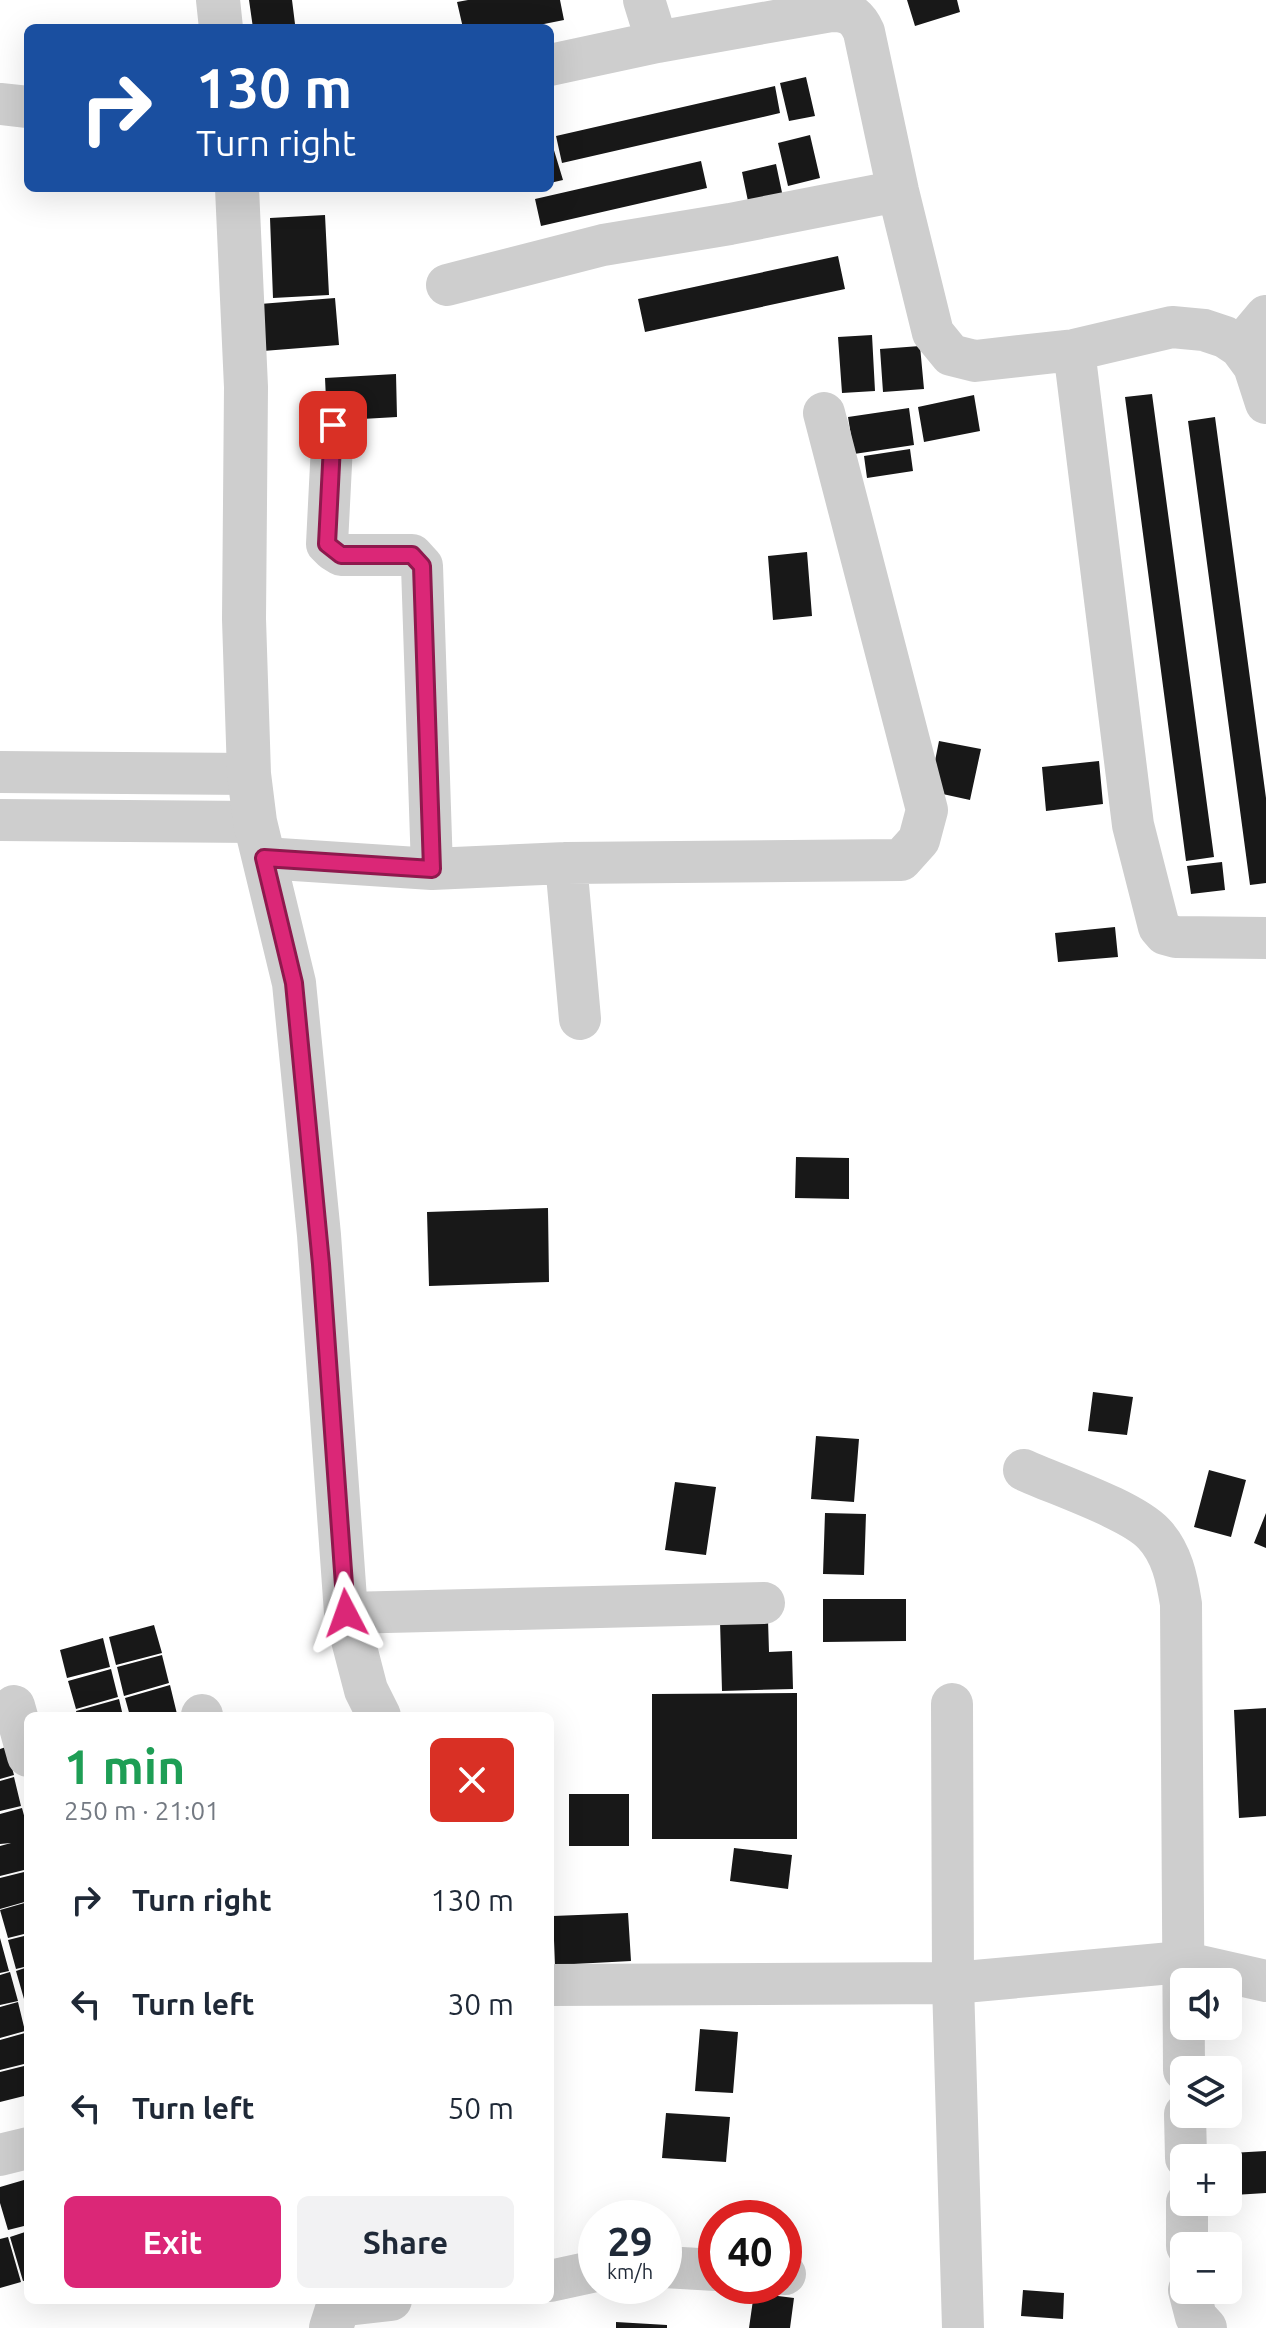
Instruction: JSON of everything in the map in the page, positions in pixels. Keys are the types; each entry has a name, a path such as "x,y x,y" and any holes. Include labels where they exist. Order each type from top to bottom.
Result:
{"street":[{"path":"218,0 221,24"},
{"path":"644,0 657,42"},
{"path":"554,64 831,11 848,12 856,17 864,32 933,333 951,355 975,361 1074,350 1172,327 1204,330 1225,337 1253,332 1254,366 1266,403"},
{"path":"0,104 24,107"},
{"path":"447,285 603,245 898,191"},
{"path":"237,192 246,387 244,619 249,774 260,840 294,983 331,1393 346,1613 366,1690 377,1712"},
{"path":"1074,350 1133,825 1149,880 1155,917 1165,934 1176,937 1266,938"},
{"path":"0,820 260,840 432,869 566,863 901,860 919,840 927,810 824,413"},
{"path":"333,425 327,544 341,555 412,555 422,566 432,869"},
{"path":"0,772 249,774"},
{"path":"566,863 580,1019"},
{"path":"1024,1470 1126,1514 1143,1525 1162,1546 1176,1576 1181,1604 1184,2056"},
{"path":"346,1613 764,1603"},
{"path":"952,1704 953,1983 963,2328"},
{"path":"14,1706 24,1742"},
{"path":"554,1985 953,1983 1182,1962 1266,1981"},
{"path":"0,2155 24,2149"},
{"path":"554,2280 578,2275"},
{"path":"337,2311 371,2304"},
{"path":"1193,2304 1196,2317 1206,2328"}],"building":[{"path":"249,0 292,0 295,24 252,24"},
{"path":"560,0 564,20 544,24 462,24 457,2"},
{"path":"907,0 957,0 960,12 915,26"},
{"path":"806,77 815,116 789,121 780,83"},
{"path":"775,86 780,113 562,163 556,136"},
{"path":"810,135 820,178 788,186 778,143"},
{"path":"554,150 563,180 554,182"},
{"path":"701,161 707,188 541,226 535,199"},
{"path":"776,164 784,202 750,211 742,172"},
{"path":"325,215 329,295 273,298 270,218"},
{"path":"838,256 845,289 645,332 638,299"},
{"path":"335,298 339,345 263,351 260,304"},
{"path":"872,335 875,391 842,393 838,337"},
{"path":"920,346 924,389 883,392 880,349"},
{"path":"396,374 397,417 327,421 325,378"},
{"path":"1152,394 1214,857 1186,861 1125,397"},
{"path":"974,395 980,431 924,442 918,407"},
{"path":"909,408 914,445 854,454 848,417"},
{"path":"1215,417 1266,798 1266,883 1250,885 1188,421"},
{"path":"910,449 913,471 867,478 864,456"},
{"path":"807,552 812,616 773,620 768,556"},
{"path":"939,741 981,749 970,800 929,791"},
{"path":"1099,761 1103,804 1046,811 1042,767"},
{"path":"1222,862 1225,890 1191,894 1187,866"},
{"path":"1115,927 1118,957 1058,962 1055,933"},
{"path":"796,1157 849,1158 849,1199 795,1198"},
{"path":"548,1208 549,1282 429,1286 427,1212"},
{"path":"1093,1392 1133,1397 1127,1435 1088,1431"},
{"path":"816,1436 859,1439 854,1502 811,1499"},
{"path":"1209,1470 1246,1480 1231,1537 1194,1527"},
{"path":"675,1482 716,1487 706,1555 665,1550"},
{"path":"825,1513 866,1514 864,1575 823,1574"},
{"path":"1266,1513 1266,1548 1254,1543"},
{"path":"823,1599 906,1599 906,1641 823,1642"},
{"path":"768,1620 769,1652 792,1651 793,1689 722,1691 720,1621"},
{"path":"154,1625 162,1653 116,1665 109,1637"},
{"path":"103,1638 110,1667 67,1678 60,1650"},
{"path":"162,1655 169,1683 124,1696 117,1667"},
{"path":"111,1669 118,1697 76,1709 68,1681"},
{"path":"170,1685 177,1712 129,1712 125,1698"},
{"path":"797,1693 797,1839 652,1839 652,1694"},
{"path":"119,1699 122,1712 76,1712"},
{"path":"1266,1708 1266,1816 1239,1818 1234,1710"},
{"path":"6,1747 14,1775 0,1779 0,1749"},
{"path":"14,1777 21,1806 0,1811 0,1781"},
{"path":"569,1794 629,1794 629,1846 569,1846"},
{"path":"22,1808 24,1870 0,1876 0,1846 11,1843 0,1844 0,1814"},
{"path":"734,1848 792,1855 788,1889 730,1881"},
{"path":"24,1872 24,1902 0,1909 0,1878"},
{"path":"24,1903 24,1934 8,1938 0,1910"},
{"path":"628,1913 631,1961 555,1965 554,1916"},
{"path":"24,1936 24,1967 16,1969 8,1940"},
{"path":"0,1938 9,1971 0,1973"},
{"path":"24,1968 24,1999 16,1971"},
{"path":"10,1972 18,2001 0,2005 0,1975"},
{"path":"18,2002 24,2031 0,2038 0,2007"},
{"path":"700,2029 738,2032 733,2093 695,2091"},
{"path":"24,2033 24,2064 0,2070 0,2040"},
{"path":"24,2066 24,2096 0,2102 0,2072"},
{"path":"666,2113 730,2117 726,2162 662,2158"},
{"path":"1266,2151 1266,2193 1242,2194 1242,2152"},
{"path":"24,2180 24,2226 8,2230 0,2203 0,2187"},
{"path":"24,2232 24,2281 23,2281 10,2237"},
{"path":"8,2237 21,2282 0,2288 0,2239"},
{"path":"1023,2290 1064,2293 1063,2319 1021,2316"},
{"path":"752,2304 793,2304 790,2328 749,2328"},
{"path":"616,2322 667,2325 667,2328 616,2328"}],"route":[{"path":"333,425 327,544 341,555 412,555 422,566 432,869 264,858 294,983 306,1089 346,1613"}]}
